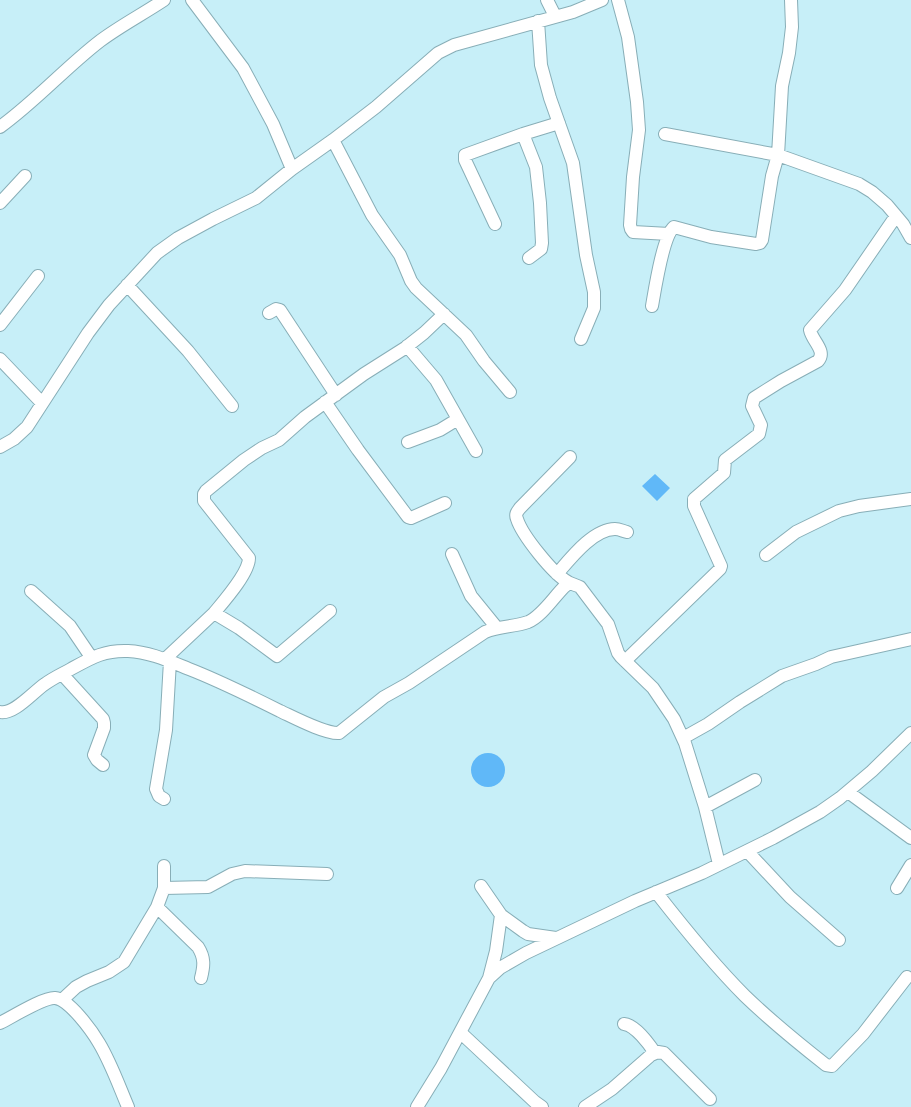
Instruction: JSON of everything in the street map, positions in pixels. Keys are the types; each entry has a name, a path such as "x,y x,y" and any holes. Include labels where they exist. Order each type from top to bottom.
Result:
{"street":[{"path":"0,127 26,108 101,41 164,0"},
{"path":"192,0 243,68 273,124 292,169"},
{"path":"547,0 555,16"},
{"path":"0,447 14,439 27,427 88,333 109,305 157,253 178,238 256,198 292,169 334,140 376,107 438,54 454,45 573,12 602,0"},
{"path":"618,0 628,36 637,102 639,130 633,178 630,225 633,232 669,234"},
{"path":"652,306 661,260 672,228 677,226 711,237 756,244 760,243 762,240 772,176 778,155 782,86 789,53 792,27 791,0"},
{"path":"538,21 541,65 548,91 573,163 585,248 594,296 594,308 581,339"},
{"path":"495,224 464,157 465,155 559,123"},
{"path":"523,134 537,173 542,243 540,249 529,258"},
{"path":"665,134 778,155 860,184 887,205 910,233"},
{"path":"334,140 372,215 400,255 411,281 416,288 466,335 484,361 510,392"},
{"path":"0,203 25,176"},
{"path":"625,661 720,569 721,566 694,506 694,499 724,473 725,460 759,434 760,425 752,406 754,398 821,358 821,351 810,330 845,290 896,216"},
{"path":"0,325 38,276"},
{"path":"127,285 188,351 232,406"},
{"path":"269,314 276,309 280,310 336,395"},
{"path":"164,799 159,796 156,789 166,730 167,660 214,613 236,585 248,564 249,558 206,504 203,498 204,494 244,460 282,437 325,402 407,346 444,314"},
{"path":"407,346 436,380 476,451"},
{"path":"0,359 42,402"},
{"path":"325,402 358,450 408,517 411,518 445,503"},
{"path":"408,442 440,430 458,419"},
{"path":"570,457 516,513 516,519 531,543 557,574 569,583 580,587 611,629 618,653 653,688 674,718 683,738 705,807 719,864"},
{"path":"766,555 796,532 839,511 859,506 911,499"},
{"path":"557,574 575,553 594,538 607,531 615,529 627,532"},
{"path":"452,554 471,596 497,628"},
{"path":"0,712 5,713 15,708 45,684 90,657 106,653 127,651 150,654 167,660 212,678 315,727 334,734 339,733 384,697 410,683 485,632 528,622 535,618 569,583"},
{"path":"31,592 70,626 90,657"},
{"path":"214,613 239,628 277,656 330,611"},
{"path":"683,738 708,724 776,678 831,657 911,639"},
{"path":"62,674 103,719 104,728 94,755 96,760 103,765"},
{"path":"489,978 500,968 513,960 556,938 747,851 820,812 848,792 911,733"},
{"path":"705,807 755,780"},
{"path":"848,792 911,838"},
{"path":"747,851 790,896 839,940"},
{"path":"897,888 911,865"},
{"path":"62,1000 87,980 109,972 124,962 158,907 164,888 164,866"},
{"path":"164,888 208,887 232,874 245,871 327,874"},
{"path":"481,886 501,915 528,934 556,938"},
{"path":"656,892 679,922 745,996 792,1038 826,1065 832,1066 863,1034 907,977"},
{"path":"158,907 198,947 203,954 204,960 201,978"},
{"path":"417,1107 461,1033 489,978 498,939 501,915"},
{"path":"0,1023 45,1000 54,998 62,1000 78,1014 99,1043 118,1082 128,1107"},
{"path":"624,1024 630,1025 655,1053"},
{"path":"461,1033 542,1107"},
{"path":"585,1107 612,1089 655,1053 664,1053 710,1100"}],"building":[{"path":"655,474 670,488 657,501 642,486"},
{"path":"485,753 491,753 495,754 502,760 505,770 504,777 498,784 491,787 485,787 481,786 474,780 471,773 471,767 472,763 478,756"}]}
